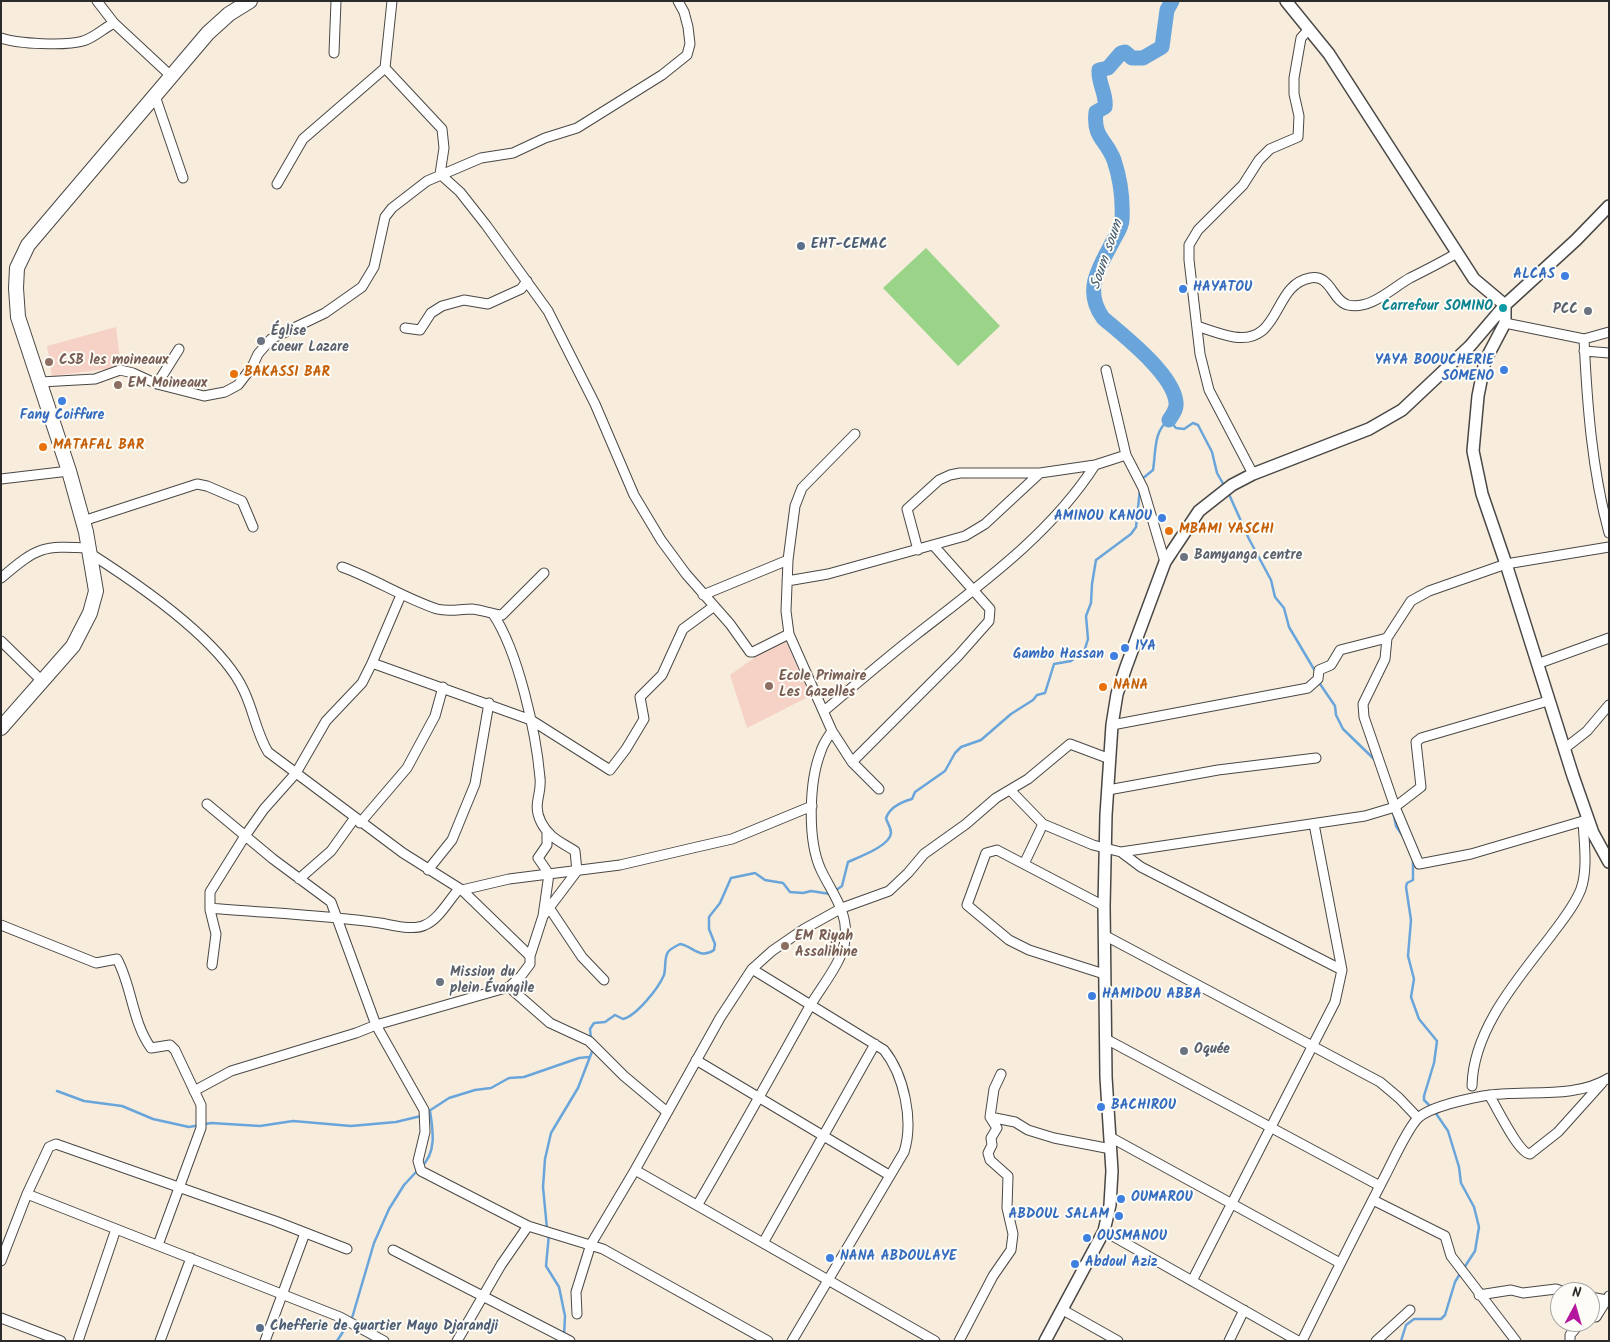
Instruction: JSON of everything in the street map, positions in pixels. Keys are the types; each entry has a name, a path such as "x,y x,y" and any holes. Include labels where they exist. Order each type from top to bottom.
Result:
{"main road":[{"path":"1,728 73,646 90,614 96,591 90,551 69,471 18,317 17,268 28,245 156,96 208,32 228,14 250,1"}],"street":[{"path":"97,1 114,23 171,76"},
{"path":"334,53 336,1"},
{"path":"277,184 303,139 385,68 392,1"},
{"path":"41,382 95,379 120,370 132,373 156,384 204,396 225,392 238,385 252,367 258,354 271,339 325,313 362,287 374,267 385,217 392,208 427,181 481,158 513,153 545,138 577,128 662,75 687,55 690,44 684,12 678,1"},
{"path":"1286,1 1330,54 1474,279 1504,305 1504,323 1486,361 1478,396 1474,452 1482,494 1506,564 1586,820 1609,862"},
{"path":"1,38 14,42 60,44 84,41 114,23"},
{"path":"1253,474 1209,390 1200,354 1189,260 1189,245 1198,230 1243,185 1259,160 1270,149 1298,137 1299,116 1294,94 1294,78 1301,38 1309,29"},
{"path":"385,68 442,129 444,148 440,174"},
{"path":"156,96 183,178"},
{"path":"440,174 460,192 527,280 548,311 574,358 634,495 661,540 713,606 730,624 750,652 789,634"},
{"path":"1045,1341 1104,1231 1110,1205 1111,1149 1104,974 1104,906 1105,848 1112,725 1117,694 1165,562 1199,511 1232,485 1253,474 1369,429 1402,410 1470,346 1504,305 1576,240 1609,206"},
{"path":"1197,326 1234,337 1254,334 1268,328 1285,294 1301,281 1311,278 1322,280 1332,287 1338,298 1347,305 1359,305 1386,295 1407,280 1458,253"},
{"path":"405,328 420,330 431,313 442,306 464,300 488,304 521,290 527,280"},
{"path":"1504,323 1584,339 1609,332"},
{"path":"1584,339 1588,397 1609,533"},
{"path":"156,384 179,349"},
{"path":"1584,351 1609,354"},
{"path":"1106,370 1126,455 1142,488 1165,562"},
{"path":"855,434 802,488 796,506 788,560 789,634 832,731 852,762 879,789"},
{"path":"918,550 907,509 939,480 960,473 1040,473 1095,465 1126,455"},
{"path":"824,711 973,590 1048,524 1081,487 1095,465"},
{"path":"1,479 69,471"},
{"path":"787,581 828,574 965,536 984,524 1040,473"},
{"path":"83,521 197,484 207,486 242,501 253,528"},
{"path":"1,578 33,551 50,546 90,551 124,575 167,608 226,662 244,691 258,735 268,752 357,821 460,890 530,956"},
{"path":"852,762 958,656 990,621 990,609 934,546"},
{"path":"1586,820 1471,854 1419,864 1392,808 1364,718 1363,704 1385,659 1387,638 1411,601 1428,591 1506,564 1609,546"},
{"path":"704,595 788,560"},
{"path":"342,567 365,575 401,595 438,609 470,609 502,615 544,573"},
{"path":"212,965 216,934 210,908 210,892 264,809 296,772 326,721 362,683 401,595"},
{"path":"372,663 489,703 531,720 610,770 626,749 644,719 640,697 662,675 683,629 713,606"},
{"path":"493,614 508,640 531,720 541,780 536,808 547,833 560,844 575,850 577,871 546,913"},
{"path":"1112,725 1308,688 1318,679 1319,670 1331,665 1340,650 1387,638"},
{"path":"1537,664 1609,638"},
{"path":"1,641 43,682"},
{"path":"300,879 331,851 407,768 435,716 443,687"},
{"path":"1010,790 1043,824 1105,848 1121,852 1365,816 1392,808 1421,787 1416,742 1421,738 1548,702"},
{"path":"428,870 452,840 475,784 489,703"},
{"path":"1564,749 1587,731 1609,705"},
{"path":"698,1204 841,955 846,939 842,908 820,867 810,826 821,750 832,731"},
{"path":"577,1314 576,1292 591,1244 635,1170 720,1018 752,969 772,951 804,928 842,908 889,891 924,854 966,824 996,798 1028,779 1070,744 1110,759"},
{"path":"1108,790 1218,770 1316,758"},
{"path":"207,804 245,836 331,902 376,1025 425,1113 419,1168 528,1226 591,1244 768,1341"},
{"path":"210,908 271,914 335,917 406,927 424,926 434,920 460,890 509,879 620,865 732,839 812,806"},
{"path":"1480,1097 1472,1086 1472,1065 1476,1052 1500,1008 1566,914 1581,888 1586,820"},
{"path":"1024,864 1043,824"},
{"path":"1192,1281 1335,1002 1342,970 1314,824"},
{"path":"194,1091 230,1071 356,1033 376,1025 509,987 522,976 530,964 530,956 546,913 549,874 538,858 546,845 547,833"},
{"path":"1104,906 997,850 986,853 967,905 970,910 1009,940 1029,950 1104,974"},
{"path":"1121,852 1140,867 1342,970"},
{"path":"546,913 582,957 604,980"},
{"path":"1,925 96,963 118,960 140,1028 151,1048 167,1045 175,1050 201,1105 201,1125 158,1245"},
{"path":"1104,934 1312,1048 1380,1082 1421,1117"},
{"path":"752,969 810,1006 876,1044 892,1061 901,1085 907,1118 908,1141 904,1152 792,1341"},
{"path":"509,987 550,1023 592,1044 624,1076 667,1112"},
{"path":"1106,1039 1380,1186"},
{"path":"763,1243 876,1044"},
{"path":"696,1060 889,1175"},
{"path":"959,1341 993,1276 1012,1250 1013,1234 1007,1208 1008,1176 990,1160 988,1153 992,1145 991,1138 997,1128 990,1117 994,1089 1001,1074"},
{"path":"1490,1095 1516,1141 1523,1151 1530,1154 1558,1132 1607,1078"},
{"path":"1302,1341 1380,1186 1421,1117 1458,1101 1515,1092 1568,1092 1585,1089 1607,1078"},
{"path":"1458,1101 1472,1086"},
{"path":"990,1117 1015,1122 1028,1130 1054,1138 1111,1149"},
{"path":"1110,1137 1230,1205 1340,1264"},
{"path":"1,1261 3,1250 27,1194 49,1146 53,1144 305,1233 347,1250"},
{"path":"635,1170 698,1204 935,1341"},
{"path":"27,1194 340,1318 384,1341"},
{"path":"1373,1200 1444,1236 1451,1256 1479,1296 1516,1341"},
{"path":"457,1341 501,1265 528,1226"},
{"path":"78,1341 116,1229"},
{"path":"1104,1231 1298,1341"},
{"path":"265,1341 284,1295 305,1233"},
{"path":"393,1250 570,1341"},
{"path":"160,1341 191,1258"},
{"path":"1479,1296 1511,1290 1523,1293 1550,1290"},
{"path":"1600,1311 1608,1298"},
{"path":"1063,1310 1118,1341"},
{"path":"1229,1341 1244,1310"},
{"path":"1376,1341 1410,1310"},
{"path":"1,1318 61,1341"}],"shaded area":[{"path":"116,327 121,367 52,376 47,346"},
{"name":"Ecole Primaire Les Gazelles","path":"784,637 810,696 747,728 730,675"}],"green space":[{"path":"926,248 1000,326 958,366 883,288"}],"waterway":[{"name":"Soum soum","path":"1169,420 1176,407 1173,391 1146,356 1103,318 1097,308 1094,288 1098,270 1119,231 1122,220 1121,190 1116,167 1111,153 1096,128 1096,112 1105,107 1099,70 1108,68 1121,53 1125,52 1132,58 1143,58 1162,47 1167,10 1172,1"},
{"path":"1142,479 1153,470 1158,436 1160,430 1169,420 1176,428 1184,429 1193,423 1198,425 1212,452 1217,473 1225,487"},
{"path":"835,891 842,886 848,862 880,847 889,838 891,831 886,818 893,808 900,803 912,799 915,792 945,771 955,753 961,747 981,740 1011,714 1033,700 1037,695 1045,693 1054,664 1071,661 1084,652 1088,639 1086,616 1091,603 1096,560 1131,534 1136,527 1140,489"},
{"path":"1228,492 1249,539 1271,580 1275,597 1284,608 1289,627 1315,671"},
{"path":"1318,681 1335,706 1336,715 1343,729 1375,760"},
{"path":"1393,811 1396,826 1404,838"},
{"path":"1413,858 1413,880 1407,883 1406,887 1411,920 1408,956 1414,979 1411,997 1419,1019 1437,1041 1434,1063 1424,1096 1424,1100 1432,1108"},
{"path":"591,1039 590,1029 594,1023 605,1022 615,1015 623,1019 628,1017 646,1001 664,975 666,957 672,949 680,944 705,954 714,950 715,944 709,929 709,917 720,903 731,878 755,873 765,880 783,883 790,892 803,893 811,891 830,894"},
{"path":"547,1229 543,1187 545,1159 551,1133 578,1088 593,1049"},
{"path":"426,1113 449,1098 475,1090 491,1088 509,1078 524,1077 579,1058 589,1057"},
{"path":"57,1091 84,1101 122,1106 153,1119 189,1127 211,1123 260,1126 293,1121 351,1126 396,1122 421,1116"},
{"path":"421,1167 430,1155 432,1148 433,1133 430,1111"},
{"path":"1435,1112 1448,1131 1459,1167 1461,1183 1474,1207 1479,1227 1475,1251 1464,1268"},
{"path":"337,1341 352,1318 374,1243 389,1209 404,1185 417,1171"},
{"path":"549,1234 546,1266 559,1287 565,1316 564,1336"},
{"path":"1401,1341 1406,1325 1414,1319 1441,1319 1445,1315 1455,1282 1461,1272"}],"place":[{"name":"EHT-CEMAC","path":"801,246"},
{"name":"ALCAS","path":"1565,276"},
{"name":"HAYATOU","path":"1183,289"},
{"name":"Carrefour SOMINO","path":"1503,308"},
{"name":"PCC","path":"1588,311"},
{"name":"Église coeur Lazare","path":"261,341"},
{"name":"CSB les moineaux","path":"49,362"},
{"name":"YAYA BOOUCHERIE SOMENO","path":"1504,370"},
{"name":"BAKASSI BAR","path":"234,374"},
{"name":"EM Moineaux","path":"118,385"},
{"name":"Fany Coiffure","path":"62,401"},
{"name":"MATAFAL BAR","path":"43,447"},
{"name":"AMINOU KANOU","path":"1162,518"},
{"name":"MBAMI YASCHI","path":"1169,531"},
{"name":"Bamyanga centre","path":"1184,557"},
{"name":"IYA","path":"1125,648"},
{"name":"Gambo Hassan","path":"1114,656"},
{"name":"Ecole Primaire Les Gazelles","path":"769,686"},
{"name":"NANA","path":"1103,687"},
{"name":"EM Riyah Assalihine","path":"785,946"},
{"name":"Mission du plein Évangile","path":"440,982"},
{"name":"HAMIDOU ABBA","path":"1092,996"},
{"name":"Oquée","path":"1184,1051"},
{"name":"BACHIROU","path":"1101,1107"},
{"name":"OUMAROU","path":"1121,1199"},
{"name":"ABDOUL SALAM","path":"1119,1216"},
{"name":"OUSMANOU","path":"1087,1238"},
{"name":"NANA ABDOULAYE","path":"830,1258"},
{"name":"Abdoul Aziz","path":"1075,1264"},
{"name":"Chefferie de quartier Mayo Djarandji","path":"260,1328"}]}
